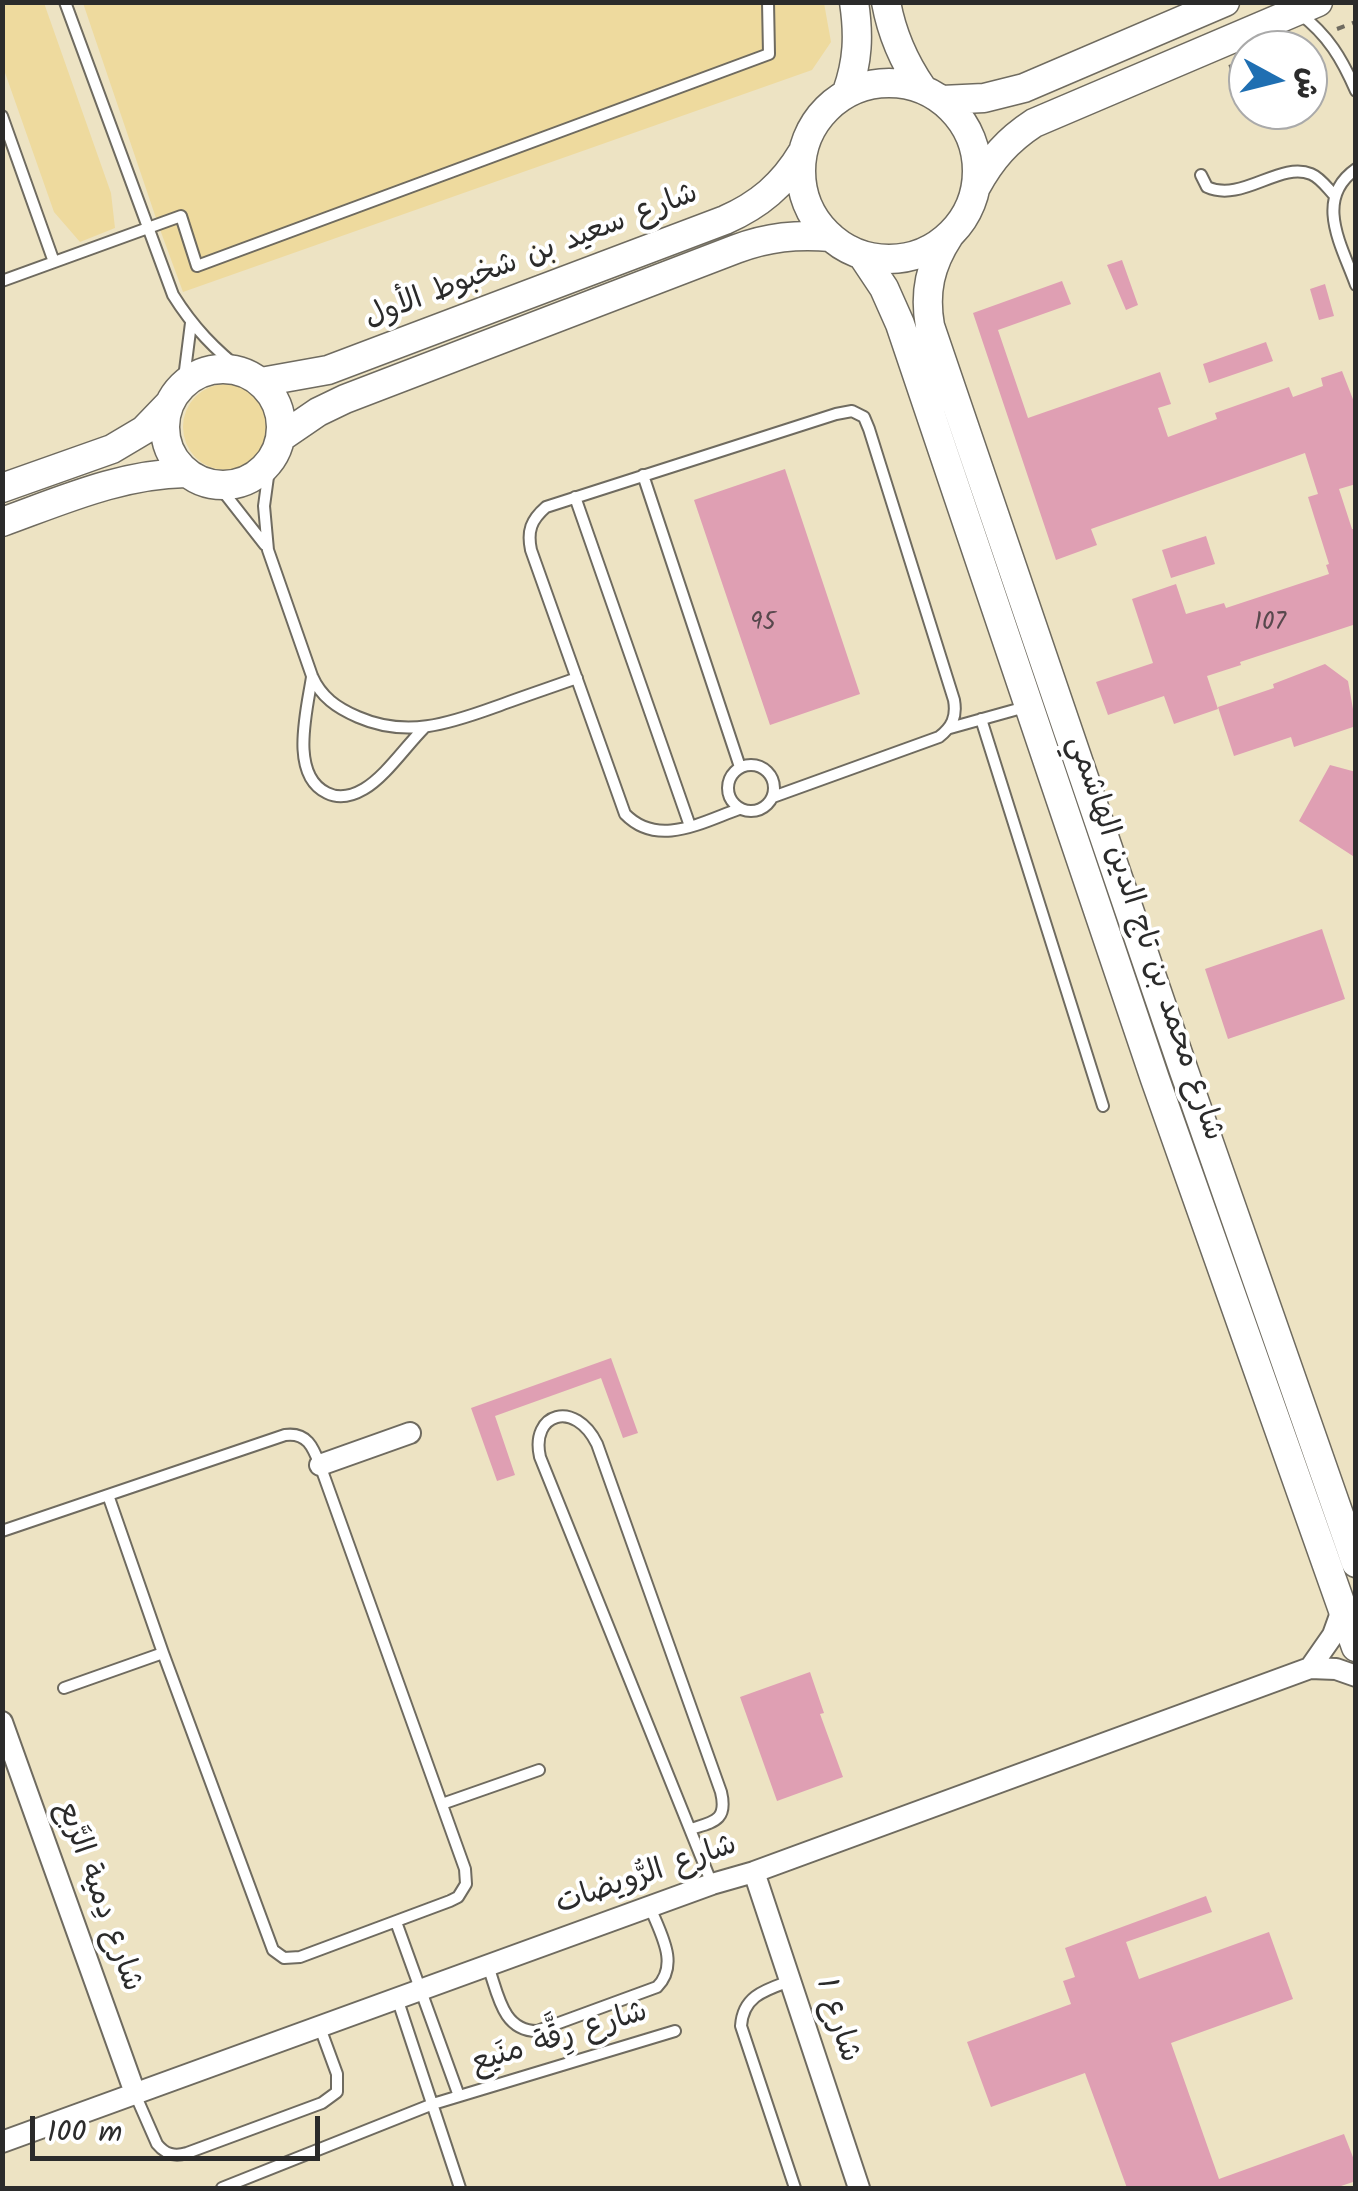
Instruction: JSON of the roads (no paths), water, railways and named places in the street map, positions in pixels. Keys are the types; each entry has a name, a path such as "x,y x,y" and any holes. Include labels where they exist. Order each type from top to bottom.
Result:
{"main road":[{"path":"847,92 858,52 854,2"},
{"path":"886,2 901,54 932,94 964,124 972,139 976,188"},
{"path":"1226,2 1024,88 984,98 932,94 908,84 876,83 847,92 814,124 802,153 803,190 809,208 831,238 862,255 899,259 917,254 949,236 961,222 976,188 1000,150 1034,122 1306,6"},
{"name":"شارع سعيد بن شخبوط الأول","path":"253,378 328,370 725,220 778,187 802,153"},
{"name":"شارع محمد بن تاج الدين الهاشمي","path":"949,236 931,270 927,307 930,326 1356,1563"},
{"path":"176,394 165,433 176,461 201,482 218,486 238,484 256,476 275,450 331,404 736,249 773,238 831,238"},
{"name":"شارع محمد بن تاج الدين الهاشمي","path":"862,255 884,288 900,324 1155,1079 1356,1647"},
{"path":"2,488 112,449 144,430 196,376 212,370 228,369 253,378 271,394 281,422 275,450"},
{"path":"2,522 114,482 186,473"}],"street":[{"path":"320,1465 410,1433"},
{"path":"1310,1668 1333,1635 1342,1610"},
{"path":"1310,1668 1336,1669 1356,1676"},
{"name":"شارع الرُّويضات","path":"2,2142 1310,1668"},
{"name":"شارع دِمية الرَّبع","path":"2,1722 134,2093"},
{"name":"شارع 1","path":"754,1872 859,2188"}],"lane":[{"path":"65,2 173,295 207,342 253,378"},
{"path":"2,281 181,216 197,266 769,54 768,2"},
{"path":"1306,6 1336,50 1356,91"},
{"path":"2,116 54,262"},
{"path":"1356,169 1339,186 1332,216 1356,285"},
{"path":"1201,175 1207,187 1218,192 1305,172 1335,196"},
{"path":"176,394 191,323"},
{"path":"739,809 668,832 642,827 625,814 529,538 531,525 546,507 575,497 844,411 858,413 864,417 954,700 955,718 939,738 773,797 762,809 739,809 730,798 730,777 740,768 753,765 765,770 773,782 773,797"},
{"path":"275,450 264,506 268,550 312,676 330,701 392,728 424,728 452,722 576,678"},
{"path":"643,475 740,768"},
{"path":"218,486 268,550"},
{"path":"575,497 690,826"},
{"path":"312,676 303,757 312,782 330,795 348,796 366,788 424,728"},
{"path":"950,728 1030,706"},
{"path":"982,719 1102,1106"},
{"path":"690,1829 720,1817 721,1792 597,1444 588,1428 576,1418 556,1417 542,1430 540,1457 712,1884"},
{"path":"2,1531 108,1495 285,1435 306,1438 320,1465 465,1869 466,1884 458,1896 300,1957 284,1958 273,1950 108,1495"},
{"path":"64,1688 163,1653"},
{"path":"442,1804 539,1770"},
{"path":"488,1964 512,2024 537,2031 656,1987 664,1980 668,1956 650,1908"},
{"name":"شارع رِقَّة منَيع","path":"396,1922 459,2096"},
{"path":"790,1981 754,1996 744,2010 741,2026 795,2188"},
{"path":"396,1997 460,2188"},
{"path":"134,2093 161,2150 173,2155 186,2153 333,2096 338,2080 318,2026"},
{"name":"شارع رِقَّة منَيع","path":"222,2188 433,2104 675,2031"}]}
